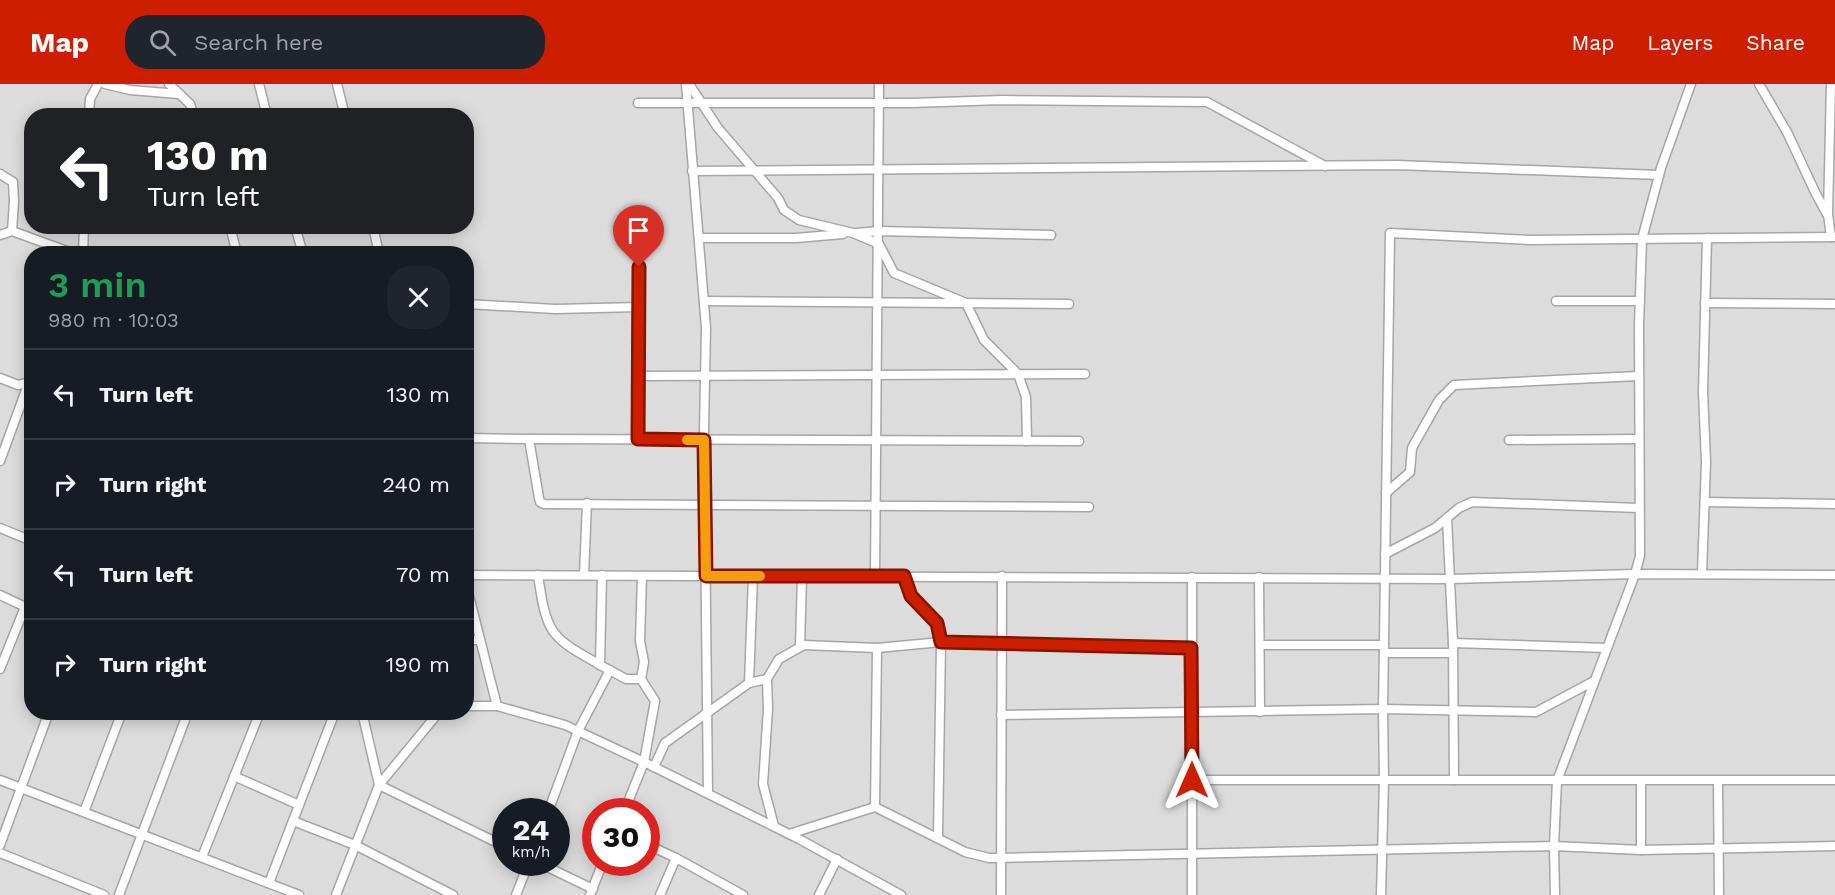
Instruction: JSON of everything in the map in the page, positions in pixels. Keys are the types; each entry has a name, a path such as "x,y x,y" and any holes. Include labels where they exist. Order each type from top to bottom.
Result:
{"street":[{"path":"89,108 90,99 98,84"},
{"path":"105,84 130,90 179,94"},
{"path":"169,84 191,108"},
{"path":"259,84 265,108"},
{"path":"337,84 343,108"},
{"path":"688,84 718,128 778,198 784,210 799,220 853,233 879,244 894,273 966,303 984,340 1018,374 1026,396 1027,441"},
{"path":"688,84 692,171 706,328 704,440 708,793"},
{"path":"875,576 879,84"},
{"path":"1555,895 1554,846 1557,781 1640,556 1638,376 1642,239 1659,175 1691,84"},
{"path":"1759,84 1787,132 1828,214"},
{"path":"1381,895 1390,233 1530,240 1833,237 1828,214 1831,84"},
{"path":"638,103 879,103 1002,100 1207,102 1325,166"},
{"path":"692,171 1397,165 1659,175"},
{"path":"0,174 13,182 12,231"},
{"path":"0,236 12,231 53,246"},
{"path":"699,238 796,238 879,231 1051,234"},
{"path":"1702,574 1706,462 1703,392 1707,238"},
{"path":"638,439 639,267"},
{"path":"704,301 1069,304"},
{"path":"1557,302 1640,301"},
{"path":"1705,303 1835,304"},
{"path":"474,304 555,309 639,307"},
{"path":"639,376 1085,374"},
{"path":"1386,493 1410,472 1412,448 1439,400 1454,384 1638,376"},
{"path":"0,378 18,385 24,384"},
{"path":"0,460 24,398"},
{"path":"474,438 1079,441"},
{"path":"529,439 540,502 544,504 1089,507"},
{"path":"1509,440 1638,439"},
{"path":"1385,554 1435,528 1459,508 1472,502 1639,508"},
{"path":"1705,502 1835,504"},
{"path":"584,575 587,503"},
{"path":"1447,518 1453,643 1454,780"},
{"path":"0,528 24,538"},
{"path":"474,575 1450,579 1635,574 1835,575"},
{"path":"538,575 545,612 552,630 559,639 626,680 641,679"},
{"path":"600,665 602,576"},
{"path":"630,798 644,762 655,701 641,679 644,662 640,641 642,576"},
{"path":"749,684 753,576"},
{"path":"800,647 802,576"},
{"path":"904,576 911,596 937,623 941,642 938,838"},
{"path":"1001,895 1002,576"},
{"path":"1192,577 1192,713 1187,780 1192,895"},
{"path":"1259,577 1260,712"},
{"path":"0,595 24,606"},
{"path":"474,616 497,706"},
{"path":"0,669 24,617"},
{"path":"474,640 480,640"},
{"path":"774,826 763,784 768,709 767,679 779,659 804,645 877,648 941,642 1191,648"},
{"path":"1453,643 1607,648"},
{"path":"1260,645 1452,653"},
{"path":"875,807 877,648"},
{"path":"553,798 578,731 610,670"},
{"path":"654,767 665,743 749,684 767,679"},
{"path":"1001,715 1383,709 1536,712 1594,681"},
{"path":"474,706 497,706 565,725 774,826 901,895"},
{"path":"0,845 46,720"},
{"path":"84,812 119,720"},
{"path":"119,895 185,720"},
{"path":"202,857 257,720"},
{"path":"268,883 332,720"},
{"path":"364,720 379,785"},
{"path":"336,895 379,785 432,720"},
{"path":"234,776 299,805"},
{"path":"0,780 299,895"},
{"path":"1187,780 1835,780"},
{"path":"1641,781 1641,850"},
{"path":"1718,781 1719,895"},
{"path":"379,785 492,840"},
{"path":"789,834 875,807 965,852 1001,859 1554,846 1641,850 1835,846"},
{"path":"293,821 355,845 447,894"},
{"path":"660,851 743,895"},
{"path":"0,853 104,895"},
{"path":"660,895 676,858"},
{"path":"819,895 837,859"},
{"path":"516,895 524,876"},
{"path":"563,876 592,892 598,876"}],"shaded area":[{"path":"0,84 1835,84 1835,895 0,895"}],"slow traffic":[{"path":"687,440 704,440 706,576 760,576"}],"route":[{"path":"639,267 638,439 704,440 706,576 904,576 911,596 937,623 941,642 1191,648 1192,780"}]}
